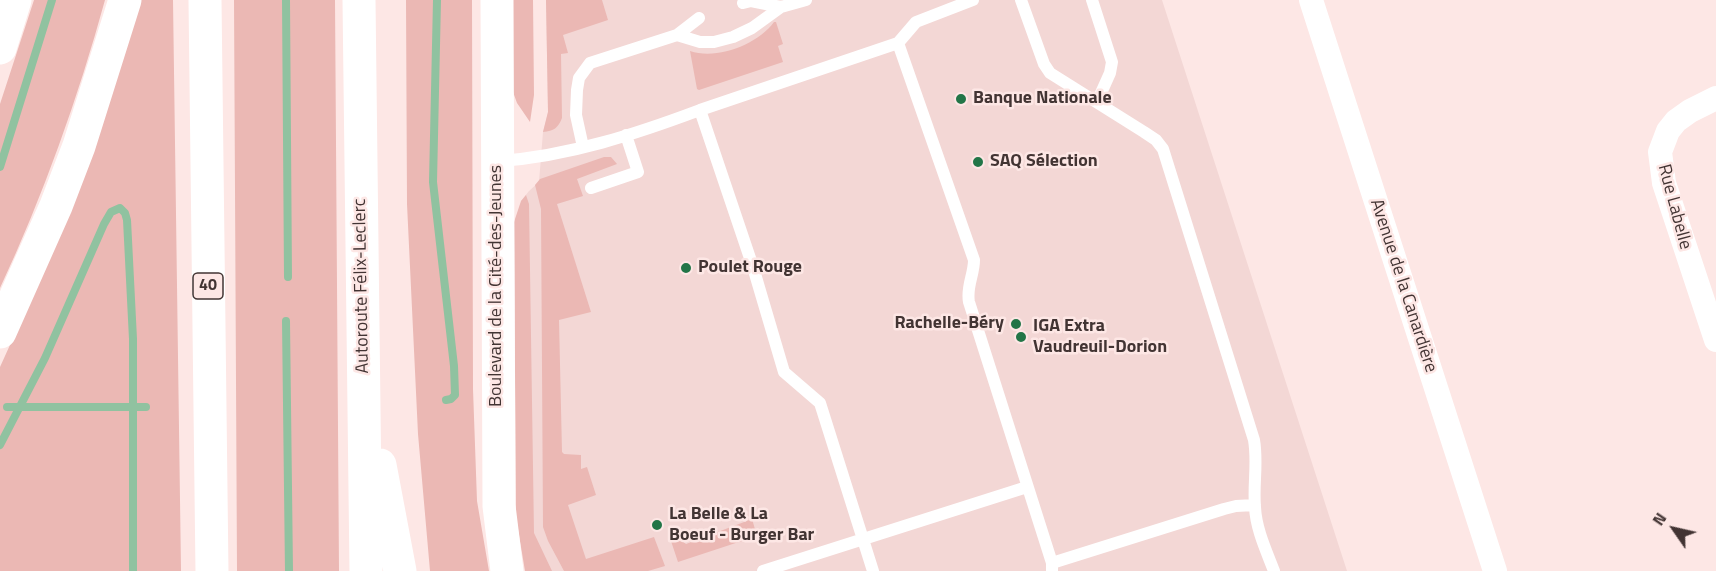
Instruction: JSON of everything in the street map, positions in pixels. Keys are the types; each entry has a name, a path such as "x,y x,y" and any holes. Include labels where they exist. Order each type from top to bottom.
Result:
{"main road":[{"path":"0,48 15,0"},
{"path":"0,332 56,206 79,146 125,0"},
{"name":"40","path":"205,0 212,571"},
{"name":"Autoroute Félix-Leclerc","path":"359,0 366,571"},
{"name":"Boulevard de la Cité-des-Jeunes","path":"497,0 499,506 507,571"},
{"path":"363,378 400,571"}],"street":[{"name":"Avenue de la Canardière","path":"1311,0 1495,571"},
{"name":"Rue Labelle","path":"1716,98 1676,121 1668,131 1660,152 1664,183 1716,340"}],"lane":[{"path":"677,35 700,42 714,42 734,37 752,28 781,7 806,0"},
{"path":"497,162 551,156 626,135 898,43 916,22 973,0"},
{"path":"1021,0 1044,64 1057,78 1150,136 1163,149 1254,440 1257,468 1255,505 1260,533 1274,571"},
{"path":"1092,0 1112,62 1110,73 1096,102"},
{"path":"743,3 751,1 781,7"},
{"path":"584,147 576,115 578,84 584,69 590,63 677,35 699,18"},
{"path":"898,43 974,260 967,293 969,302 1052,567 1230,507 1255,505"},
{"path":"700,110 753,267 784,372 820,404 873,571"},
{"path":"591,188 638,172 626,135"},
{"path":"763,571 1027,487"}],"shaded area":[{"path":"34,0 105,0 58,146 31,218 0,288 0,104"},
{"path":"140,0 173,0 181,571 0,571 0,367 67,219"},
{"path":"234,0 335,0 339,571 237,571"},
{"path":"406,0 472,0 473,389 477,501 489,571 430,571 418,434 407,204"},
{"path":"513,0 533,0 534,95 530,122 517,103 513,92"},
{"path":"546,0 1162,0 1347,571 525,571 521,201 539,182 543,132 548,112"},
{"path":"546,0 602,0 608,20 563,35 568,53 561,54 562,118 555,128 543,132 548,112"},
{"path":"776,22 783,44 778,46 783,62 697,89 690,51 712,54 736,48 758,38"},
{"path":"604,157 611,157 617,164 577,179 583,196 557,204 591,312 559,320 562,452 581,455 581,469 587,467 596,495 568,505 586,559 654,537 665,566 648,571 564,571 543,527 541,209 535,185 540,179"},
{"path":"526,195 529,204 534,533 552,571 525,571 516,517 514,222 521,201"},
{"path":"752,519 757,536 678,562 669,535 674,534 686,544"}],"waterway":[{"path":"0,167 52,0"},
{"path":"286,0 288,277"},
{"path":"437,0 433,182 454,366 455,395 446,400"},
{"path":"0,445 45,358 104,224 111,212 120,208 127,220 133,339 133,571"},
{"path":"286,321 289,571"},
{"path":"7,407 146,407"}],"place":[{"name":"Banque Nationale","path":"961,99"},
{"name":"SAQ Sélection","path":"978,162"},
{"name":"Poulet Rouge","path":"686,268"},
{"name":"Rachelle-Béry","path":"1016,324"},
{"name":"IGA Extra Vaudreuil-Dorion","path":"1021,337"},
{"name":"La Belle & La Boeuf - Burger Bar","path":"657,525"}]}
